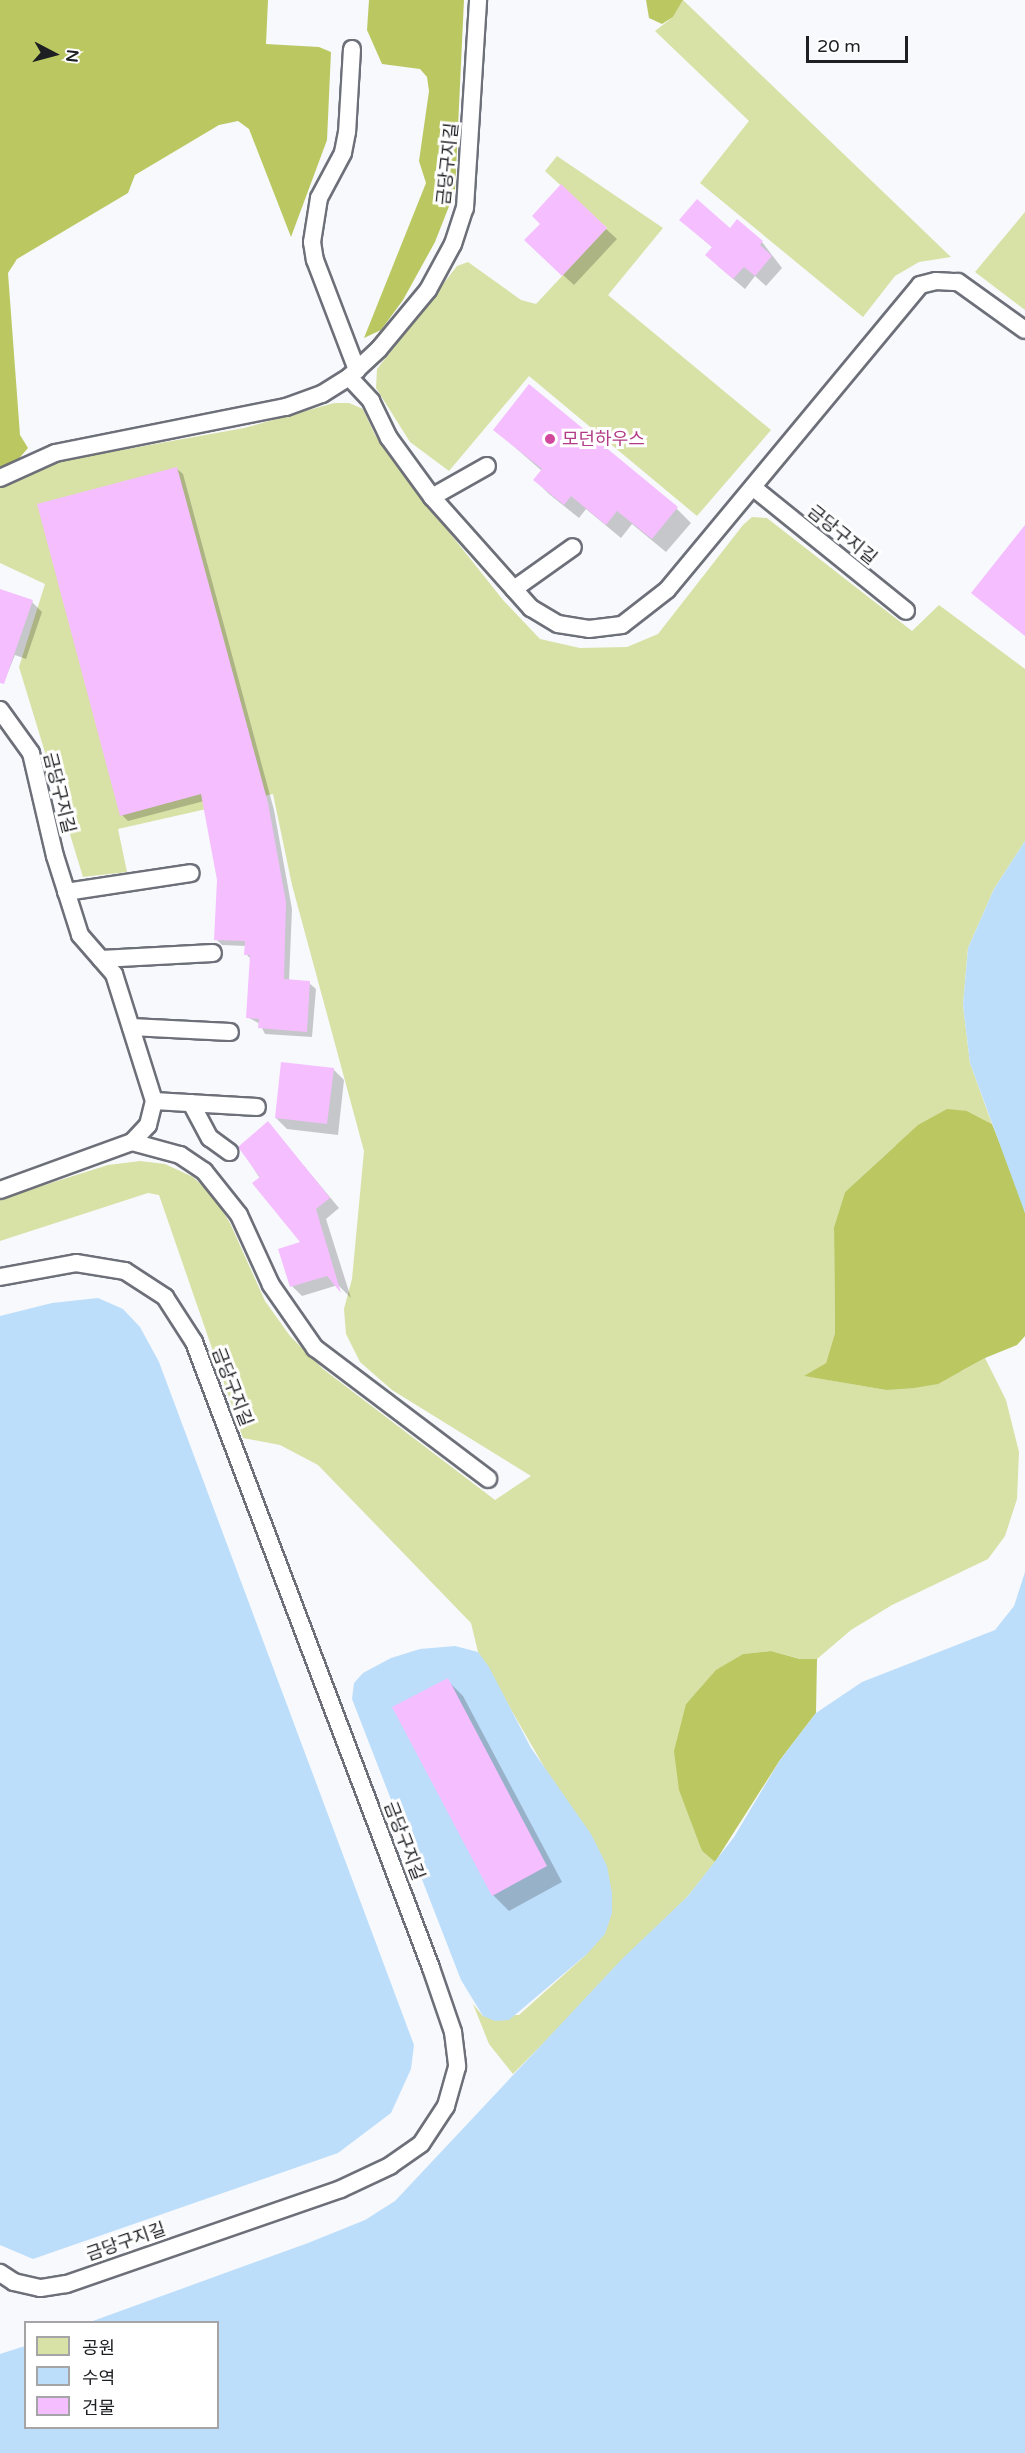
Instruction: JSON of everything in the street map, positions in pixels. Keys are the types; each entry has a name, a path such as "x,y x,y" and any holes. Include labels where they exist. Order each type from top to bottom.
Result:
{"lane":[{"name":"금당구지길","path":"0,478 55,453 286,406 321,394 353,374 379,349 428,290 453,244 462,217 470,168 474,25 478,0"},
{"path":"352,49 347,132 343,153 319,198 312,242 315,260 353,374 371,401 389,438 432,497 531,608 558,624 589,628 622,625 667,590 755,489 920,285 936,281 958,282 1025,330"},
{"path":"432,497 487,466"},
{"name":"금당구지길","path":"755,489 906,611"},
{"path":"514,589 573,547"},
{"name":"금당구지길","path":"0,710 31,753 66,892 80,934 114,974 154,1101"},
{"path":"66,892 191,873"},
{"path":"101,959 213,953"},
{"path":"131,1027 230,1032"},
{"path":"0,1190 132,1142 148,1125 154,1101 257,1107"},
{"path":"191,1103 210,1138 229,1152"},
{"path":"132,1142 180,1155 204,1171 238,1215 280,1301 315,1348 488,1479"},
{"name":"금당구지길","path":"0,1277 76,1263 124,1271 165,1297 194,1342 431,1968 453,2032 457,2067 446,2106 421,2144 390,2166 341,2189 66,2284 40,2288 14,2282 0,2273"}],"green space":[{"path":"0,0 268,0 266,44 319,47 331,52 327,140 291,237 249,129 238,121 219,125 135,175 128,193 17,259 8,273 20,435 28,448 15,463 0,469"},
{"path":"369,0 464,0 455,191 435,242 403,300 381,330 364,338 426,183 419,161 429,91 427,77 420,69 382,64 367,30"},
{"path":"646,0 683,0 673,17 662,24 649,18"},
{"path":"683,0 951,257 919,262 895,276 863,317 700,183 749,121 655,31 673,17"},
{"path":"557,156 663,228 608,295 771,430 697,516 529,376 449,471 410,442 376,388 377,369 457,266 468,262 521,300 536,304 607,228 545,171"},
{"path":"1025,212 1025,310 975,272"},
{"path":"334,403 349,403 363,409 375,435 406,478 503,600 540,639 580,648 627,647 658,634 743,525 752,517 767,518 912,631 939,605 1025,669 1025,841 994,889 968,948 963,1005 970,1063 992,1124 967,1111 895,1146 845,1192 834,1227 835,1333 826,1363 805,1376 886,1390 962,1371 985,1358 1006,1400 1019,1452 1017,1499 1005,1536 988,1559 892,1605 851,1630 817,1659 801,1659 771,1651 743,1654 716,1671 686,1704 693,1823 702,1851 715,1862 688,1896 513,2074 489,2044 473,2004 483,2016 519,2015 587,1954 558,1791 478,1652 471,1623 318,1465 280,1445 243,1438 159,1195 148,1193 0,1241 0,1199 108,1165 140,1161 165,1164 193,1177 212,1195 230,1223 265,1301 290,1336 323,1369 495,1500 531,1476 392,1390 360,1362 346,1334 344,1309 352,1279 364,1151 292,885 273,794 118,829 127,872 83,877 19,667 45,584 0,563 0,487 55,462 244,428"},
{"path":"947,1109 967,1111 992,1124 1020,1192 1025,1213 1025,1336 1017,1345 985,1358 938,1384 886,1390 804,1376 826,1363 835,1333 834,1227 845,1192 918,1125"},
{"path":"771,1651 800,1659 817,1659 816,1713 780,1760 715,1862 702,1851 679,1790 674,1751 686,1704 716,1670 743,1654"}],"water":[{"path":"1025,841 1025,1213 970,1063 963,1005 968,948 994,889"},
{"path":"98,1298 123,1309 140,1327 159,1362 414,2045 411,2069 391,2113 338,2153 33,2259 0,2245 0,1316 52,1303"},
{"path":"1025,1572 1025,2453 0,2453 0,2354 24,2346 24,2429 219,2429 219,2321 93,2321 308,2243 365,2220 395,2201 622,1959 688,1896 734,1837 780,1760 816,1713 862,1682 995,1630 1014,1606"},
{"path":"455,1646 478,1652 489,1667 531,1748 591,1834 607,1866 612,1893 612,1913 605,1934 587,1954 509,2020 495,2021 483,2016 461,1980 352,1699 354,1683 363,1673 391,1658 420,1649"}],"building":[{"path":"561,184 607,228 562,276 524,240 540,224 532,216"},
{"path":"697,199 730,228 737,219 763,241 760,245 772,256 755,276 744,267 733,279 705,255 712,247 679,220"},
{"path":"529,384 678,507 652,539 617,511 606,525 571,496 564,505 533,480 542,469 493,430"},
{"path":"177,467 268,803 286,902 284,979 310,981 307,1032 258,1028 259,1019 246,1018 250,955 244,955 245,941 214,940 217,880 201,794 120,816 37,504"},
{"path":"1025,525 1025,636 971,593"},
{"path":"0,589 33,600 4,684 0,683"},
{"path":"281,1062 334,1068 327,1124 275,1118"},
{"path":"268,1121 330,1198 316,1209 341,1293 327,1276 290,1287 278,1249 300,1242 252,1183 260,1177 238,1147"},
{"path":"448,1678 547,1866 492,1896 392,1707"}],"place":[{"name":"모던하우스","path":"550,439"}]}
